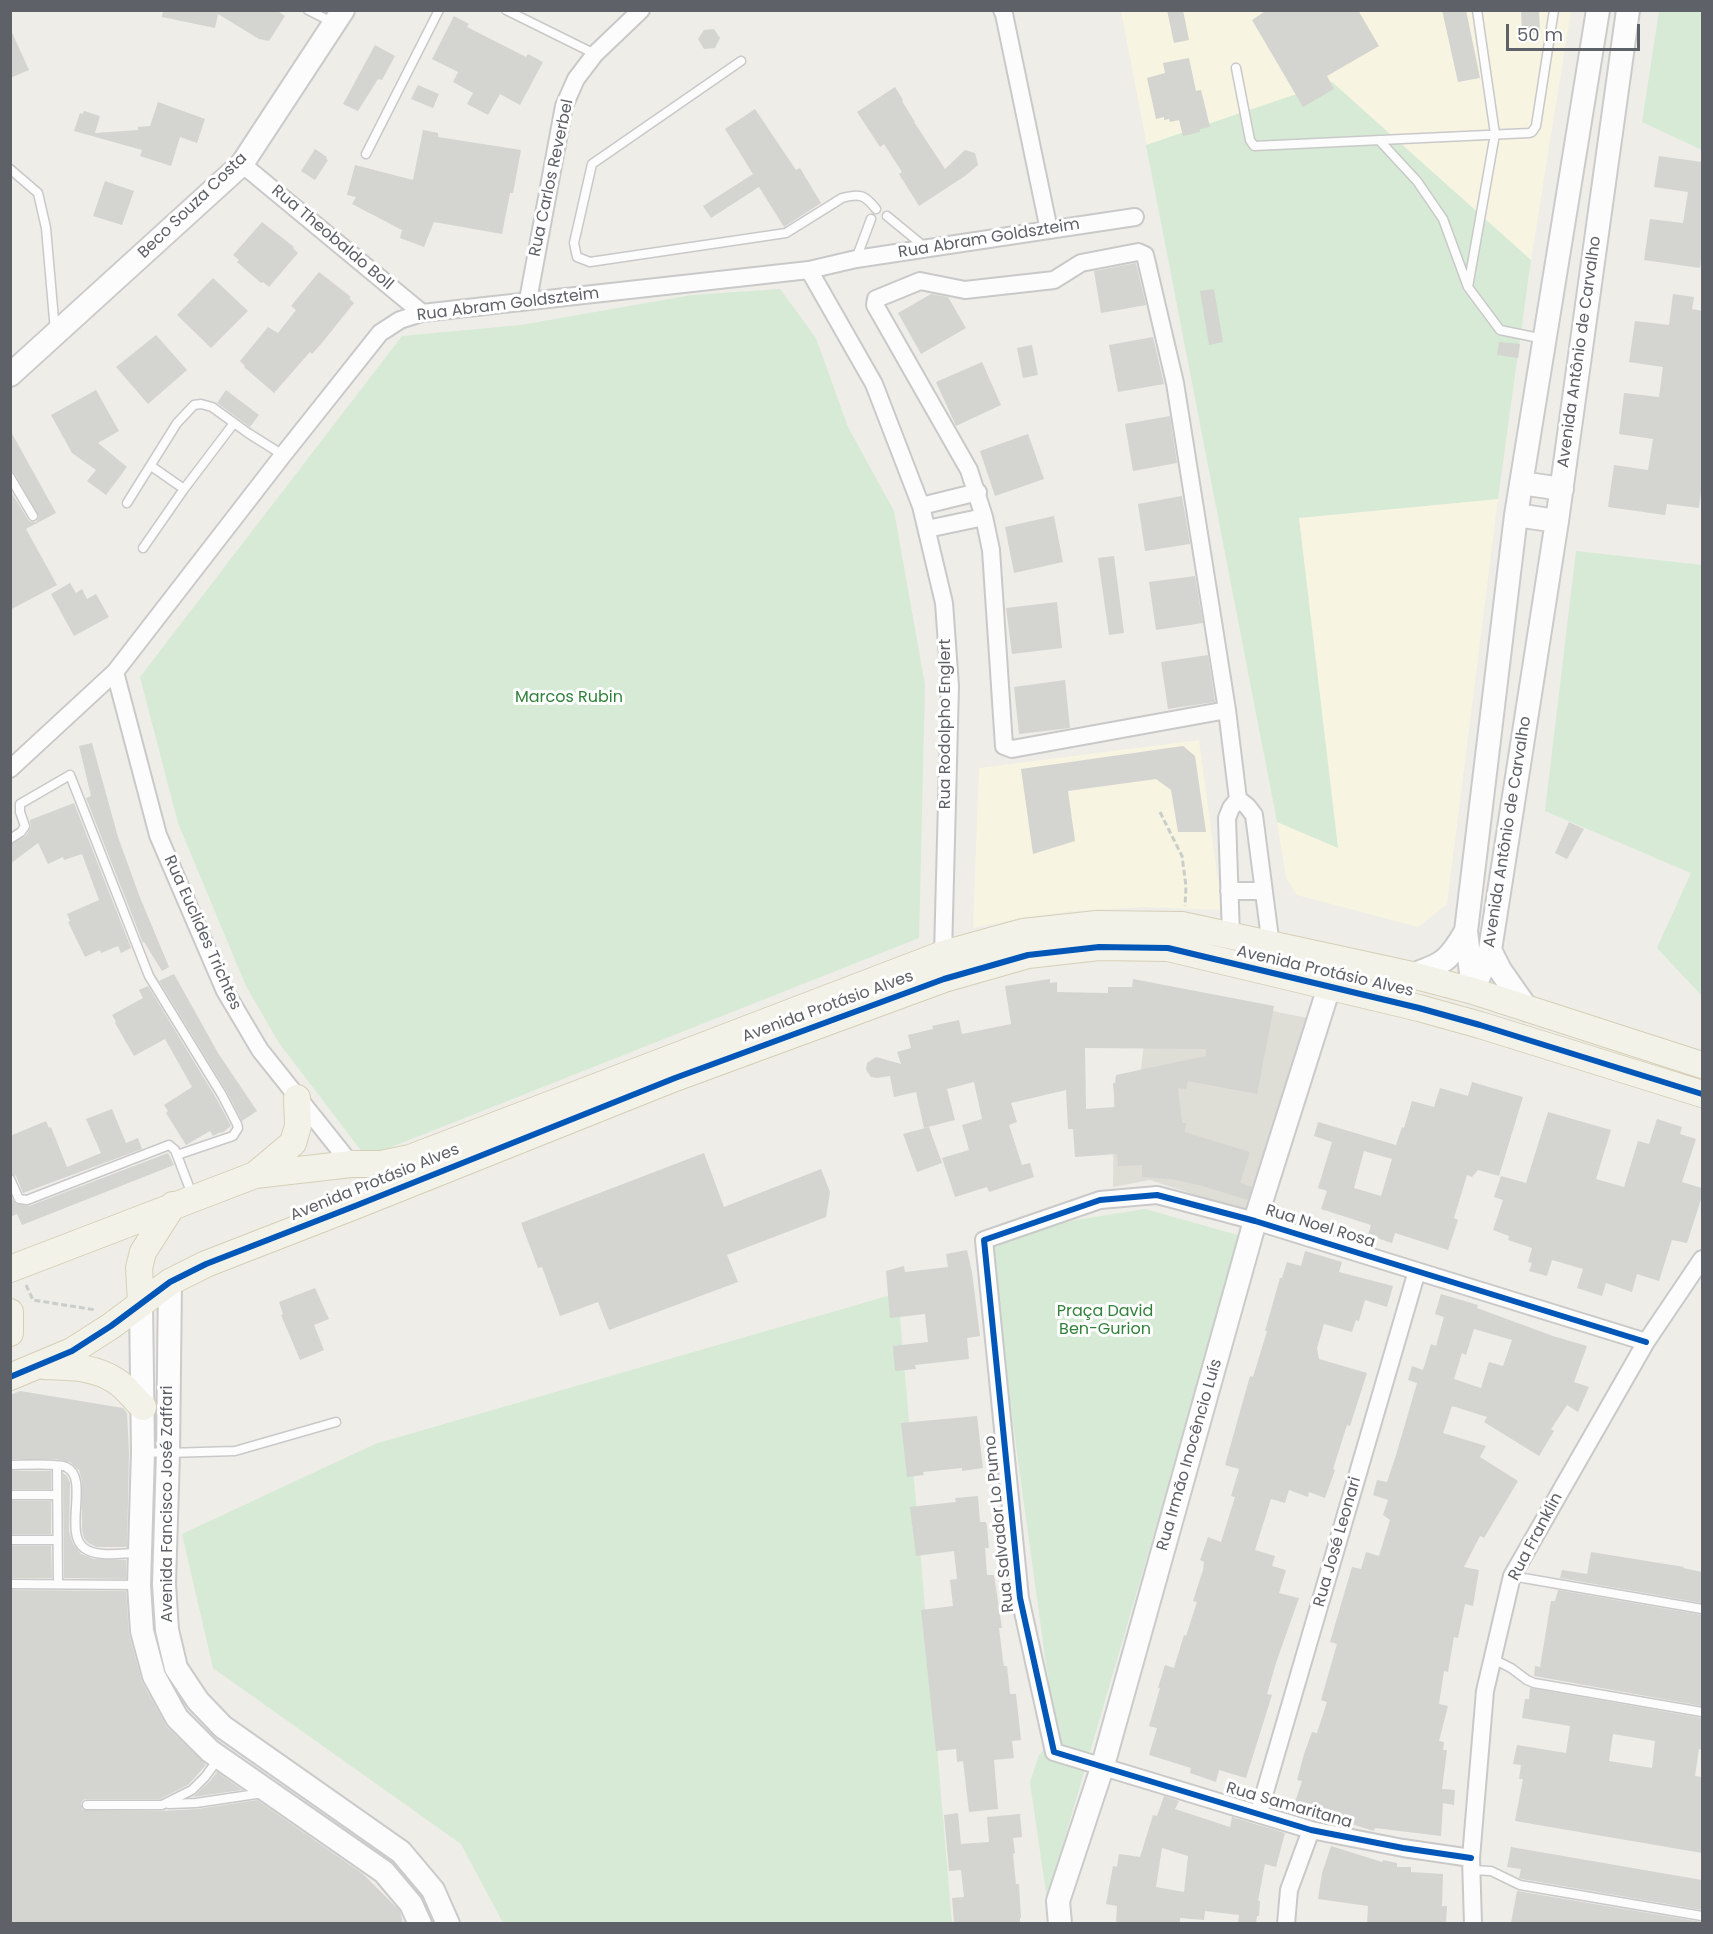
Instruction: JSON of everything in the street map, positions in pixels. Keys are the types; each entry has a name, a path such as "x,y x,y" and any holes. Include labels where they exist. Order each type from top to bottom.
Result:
{"main road":[{"name":"Avenida Protásio Alves","path":"14,1267 255,1175 351,1164 381,1164 410,1158 943,954 1034,931 1097,924 1182,925 1270,946 1412,975 1473,991 1702,1065"},
{"name":"Avenida Protásio Alves","path":"10,1377 72,1351 111,1326 170,1282 206,1264 686,1073 944,978 1028,955 1098,947 1168,948 1419,1008 1702,1094"},
{"path":"1419,1008 1454,1000 1473,991 1480,1025"},
{"path":"255,1175 293,1143 298,1126 297,1098"},
{"path":"351,1164 382,1195"},
{"path":"141,1303 139,1268 143,1252 183,1201"},
{"path":"10,1312 10,1333"},
{"path":"40,1365 84,1368 104,1374 118,1382 142,1407"}],"street":[{"name":"Rua Carlos Reverbel","path":"528,300 564,106 576,79 595,54 641,10"},
{"path":"1002,10 1009,34 1049,230"},
{"name":"Avenida Antônio de Carvalho","path":"1473,991 1466,932 1516,515 1598,10"},
{"name":"Avenida Antônio de Carvalho","path":"1473,991 1490,950 1562,489 1628,10"},
{"name":"Beco Souza Costa","path":"10,375 242,164 338,17"},
{"name":"Rua Theobaldo Boll","path":"242,164 422,313"},
{"name":"Rua Abram Goldszteim","path":"10,769 115,672 380,333 400,320 422,313 528,300 809,270 856,259 1135,217"},
{"path":"1227,710 1012,749 1004,746 991,550 978,492 969,470 907,363 875,301 920,281 968,290 1054,280 1084,262 1138,252 1145,255 1175,383 1227,710 1238,799 1254,815 1270,946"},
{"name":"Rua Rodolpho Englert","path":"809,270 874,384 921,506 944,603 950,686 943,954"},
{"path":"1521,483 1562,489"},
{"path":"921,506 978,492"},
{"path":"1516,515 1557,521"},
{"path":"927,529 984,517"},
{"name":"Rua Euclides Trichtes","path":"115,672 158,835 225,991 260,1050 351,1164"},
{"path":"1231,936 1227,818 1238,799"},
{"path":"1229,891 1264,891"},
{"path":"1412,975 1447,960 1466,932"},
{"path":"1490,950 1500,970 1528,1010"},
{"name":"Rua Irmão Inocêncio Luís","path":"1060,1923 1058,1901 1103,1765 1256,1221 1329,987"},
{"name":"Rua Noel Rosa","path":"984,1240 1100,1200 1157,1195 1256,1221 1647,1342"},
{"name":"Rua Salvador Lo Pumo","path":"984,1240 1020,1598 1054,1752 1103,1765"},
{"name":"Rua Franklin","path":"1473,1923 1471,1864 1485,1691 1512,1576 1647,1342 1702,1259"},
{"name":"Rua José Leonari","path":"1259,1812 1418,1271"},
{"name":"Avenida Fancisco José Zaffari","path":"170,1282 164,1584 167,1630 176,1668 198,1701 223,1727 401,1852 432,1890 448,1923"},
{"name":"Avenida Fancisco José Zaffari","path":"141,1303 143,1452 139,1585 142,1631 153,1676 177,1718 210,1751 384,1872 411,1904 420,1923"},
{"name":"Rua Samaritana","path":"1103,1765 1311,1830 1471,1864"},
{"path":"1286,1923 1289,1890 1311,1830"}],"lane":[{"path":"308,10 338,17"},
{"path":"366,154 439,10"},
{"path":"506,10 521,14 595,54"},
{"path":"1468,287 1495,134 1477,10"},
{"path":"1236,68 1250,140 1254,146 1529,133 1535,130 1554,10"},
{"path":"741,61 592,165 574,243 577,257 590,262 786,233 842,198 853,195 867,198 876,209"},
{"path":"1379,140 1417,181 1443,219 1468,287 1500,330 1545,339"},
{"path":"10,169 39,193 46,228 55,334"},
{"path":"886,216 927,248"},
{"path":"856,259 871,219"},
{"path":"127,503 177,423 194,405 212,407 283,455"},
{"path":"143,548 234,423"},
{"path":"151,466 184,489"},
{"path":"10,477 33,516"},
{"path":"10,838 21,832 25,826 20,804 70,775 149,976 222,1095 237,1124 238,1128 233,1136 177,1155"},
{"path":"10,1179 19,1199 27,1200 165,1145 173,1146 177,1155 183,1201"},
{"path":"143,1452 235,1451 336,1422"},
{"path":"10,1465 65,1466 72,1471 76,1481 76,1539 84,1548 99,1553 139,1553"},
{"path":"57,1466 58,1584"},
{"path":"10,1495 57,1495"},
{"path":"10,1540 57,1540"},
{"path":"1512,1576 1702,1609"},
{"path":"10,1584 139,1585"},
{"path":"1493,1659 1534,1683 1702,1712"},
{"path":"162,1804 192,1790 220,1758"},
{"path":"87,1805 196,1803 269,1792"},
{"path":"1471,1864 1520,1885 1702,1916"}],"path":[{"path":"1160,812 1182,856 1186,886 1182,925"},
{"path":"14,1267 33,1300 99,1311 111,1326"}],"shaded area":[{"path":"1121,11 1571,11 1531,260 1498,499 1447,904 1418,927 1297,895 1286,878"},
{"path":"1199,740 1222,910 1143,907 1072,911 973,928 979,768"},
{"path":"1151,986 1307,1018 1248,1212 1150,1180 1113,1187 1114,1091 1139,1085"}],"green space":[{"path":"1659,11 1702,11 1702,150 1642,122"},
{"path":"1332,82 1531,260 1498,499 1299,518 1338,848 1277,822 1146,145"},
{"name":"Marcos Rubin","path":"780,289 816,338 848,427 894,511 925,685 919,938 366,1157 279,1043 246,986 178,823 140,677 402,336 521,325 692,295"},
{"path":"1576,551 1702,565 1702,996 1657,948 1691,873 1545,811"},
{"name":"Praça David Ben-Gurion","path":"1145,1209 1241,1236 1047,1899 1030,1782 1039,1755 1056,1737 987,1234"},
{"path":"898,1293 952,1923 503,1923 461,1844 213,1668 182,1534 375,1444"}],"building":[{"path":"163,10 276,10 285,16 269,41 259,39 218,14 215,28 162,17"},
{"path":"1167,10 1183,10 1189,40 1174,43"},
{"path":"1267,10 1358,10 1379,46 1327,76 1334,89 1303,107 1252,20"},
{"path":"1442,10 1466,10 1480,78 1458,82"},
{"path":"1521,10 1539,10 1540,33 1522,34"},
{"path":"454,16 469,24 467,27 526,57 528,54 543,62 520,105 500,94 488,115 467,104 473,93 453,82 458,72 432,59"},
{"path":"10,28 29,70 10,78"},
{"path":"714,29 720,38 715,48 704,49 698,39 704,30"},
{"path":"375,45 395,56 382,80 378,79 358,111 343,104"},
{"path":"1189,58 1196,91 1201,90 1210,127 1183,136 1179,120 1170,122 1169,119 1164,120 1164,117 1156,119 1147,78 1165,73 1163,63"},
{"path":"418,85 439,94 433,108 411,99"},
{"path":"895,87 914,122 945,169 965,150 975,153 978,165 919,206 899,174 902,172 884,144 880,147 857,112"},
{"path":"158,102 205,119 197,143 180,137 171,166 140,156 142,150 74,131 80,113 83,114 84,111 100,116 95,133 138,130 138,127 150,126"},
{"path":"755,109 796,170 800,168 821,203 784,227 759,187 711,218 703,206 753,174 725,129"},
{"path":"423,130 438,133 438,137 521,150 502,234 434,222 424,247 400,238 402,230 352,204 356,197 347,195 355,165 413,180"},
{"path":"315,149 328,160 315,180 301,171"},
{"path":"1659,156 1702,162 1700,268 1644,260 1650,219 1683,223 1688,192 1654,187"},
{"path":"105,181 134,191 122,225 93,216"},
{"path":"262,222 294,247 298,253 269,287 237,262 239,260 233,255"},
{"path":"1136,263 1146,305 1101,313 1094,271"},
{"path":"319,272 351,297 349,298 354,303 321,344 312,354 310,352 274,393 240,361 268,327 278,333 296,310 291,306"},
{"path":"213,278 248,311 211,348 177,315"},
{"path":"1214,289 1223,342 1209,345 1200,291"},
{"path":"931,294 948,297 966,328 921,354 898,313"},
{"path":"1673,294 1694,297 1692,309 1702,311 1702,484 1699,508 1667,504 1665,515 1608,507 1614,465 1648,470 1653,439 1619,434 1624,393 1659,397 1663,367 1629,362 1635,321 1669,325"},
{"path":"156,335 187,370 148,404 116,367"},
{"path":"1153,337 1164,384 1118,392 1109,345"},
{"path":"1499,342 1520,344 1518,358 1497,355"},
{"path":"1032,345 1038,375 1023,378 1017,348"},
{"path":"982,362 1001,405 956,426 936,382"},
{"path":"96,390 119,431 98,443 127,467 106,495 87,481 96,470 72,453 51,415"},
{"path":"226,390 259,415 250,427 217,403"},
{"path":"1170,416 1177,463 1133,471 1125,424"},
{"path":"10,430 56,513 26,529 57,585 10,610 10,490 29,521 36,522 39,517 15,474 10,471"},
{"path":"1028,434 1044,479 995,496 980,451"},
{"path":"1182,496 1190,544 1145,551 1138,504"},
{"path":"1054,516 1063,562 1014,573 1005,527"},
{"path":"1114,556 1124,633 1109,635 1098,558"},
{"path":"1195,576 1203,623 1156,630 1149,582"},
{"path":"70,583 76,593 82,589 87,599 96,594 109,617 74,636 51,594"},
{"path":"1057,602 1062,648 1012,654 1006,608"},
{"path":"1208,655 1215,702 1168,709 1161,662"},
{"path":"1065,680 1070,728 1019,734 1014,687"},
{"path":"92,743 118,837 169,967 162,971 143,943 86,798 91,796 79,746"},
{"path":"1183,746 1195,756 1206,832 1178,832 1171,790 1156,779 1068,791 1075,841 1033,854 1021,769"},
{"path":"74,803 131,948 121,953 118,946 101,953 100,950 85,957 68,922 70,921 67,914 99,900 82,854 64,860 63,857 48,864 38,843 10,864 10,845 26,836 31,827 30,820"},
{"path":"1569,822 1584,829 1567,859 1555,853"},
{"path":"174,974 218,1053 257,1111 242,1121 227,1092 159,981"},
{"path":"1050,979 1050,983 1057,982 1057,992 1108,993 1108,987 1132,987 1133,979 1274,1006 1257,1094 1188,1081 1186,1089 1178,1088 1182,1123 1187,1123 1184,1132 1250,1152 1240,1183 1252,1187 1248,1200 1199,1185 1171,1179 1142,1177 1142,1165 1118,1166 1117,1154 1075,1157 1073,1129 1068,1129 1066,1090 1011,1103 1017,1122 1009,1125 1022,1165 1030,1163 1034,1177 989,1192 987,1187 955,1197 942,1158 969,1150 962,1125 982,1119 974,1082 947,1089 955,1120 924,1128 916,1092 894,1097 890,1076 871,1077 866,1070 867,1063 876,1057 901,1064 897,1052 911,1048 908,1035 933,1029 932,1026 959,1020 962,1034 1011,1024 1005,986","holes":["1085,1048 1206,1049 1206,1056 1116,1075 1115,1083 1113,1083 1115,1107 1086,1109"]},
{"path":"148,986 231,1126 222,1133 213,1136 210,1131 186,1145 166,1113 168,1111 164,1105 192,1087 165,1039 134,1056 115,1023 112,1015 143,998 139,990"},
{"path":"1472,1082 1523,1097 1499,1176 1478,1170 1472,1177 1467,1175 1454,1218 1458,1220 1448,1250 1395,1233 1392,1243 1368,1235 1371,1225 1321,1209 1327,1191 1318,1188 1332,1142 1314,1136 1318,1122 1396,1145 1412,1101 1434,1107 1440,1088 1468,1096","holes":["1364,1151 1392,1159 1381,1196 1354,1188"]},
{"path":"112,1109 126,1143 138,1138 142,1149 23,1193 16,1176 10,1173 10,1136 46,1121 49,1128 51,1127 67,1167 101,1153 86,1119"},
{"path":"1548,1112 1611,1130 1596,1179 1624,1187 1638,1141 1649,1144 1657,1119 1682,1127 1680,1134 1696,1139 1682,1182 1702,1188 1702,1196 1687,1243 1672,1240 1659,1281 1637,1274 1632,1292 1606,1283 1602,1296 1577,1288 1583,1269 1552,1260 1547,1276 1529,1271 1532,1263 1528,1262 1532,1248 1508,1240 1509,1236 1493,1230 1503,1200 1494,1197 1501,1176 1526,1183"},
{"path":"929,1127 942,1163 917,1172 903,1134"},
{"path":"168,1153 174,1165 22,1225 17,1214 10,1217 10,1196 16,1204 29,1206"},
{"path":"704,1153 724,1207 821,1169 830,1192 826,1217 727,1255 738,1282 609,1330 598,1302 560,1316 542,1267 538,1268 521,1223"},
{"path":"967,1250 980,1336 967,1338 969,1359 915,1365 916,1369 895,1371 893,1346 928,1342 925,1314 890,1318 886,1271 904,1266 905,1272 948,1267 946,1254"},
{"path":"1305,1251 1342,1262 1339,1272 1393,1286 1387,1307 1365,1300 1359,1321 1356,1320 1352,1332 1324,1324 1317,1348 1319,1359 1367,1373 1350,1426 1347,1425 1325,1498 1309,1492 1308,1497 1289,1490 1285,1503 1271,1499 1255,1550 1275,1556 1272,1566 1286,1570 1279,1593 1299,1598 1276,1663 1267,1694 1272,1695 1246,1778 1219,1770 1216,1782 1190,1773 1191,1768 1149,1755 1157,1728 1149,1726 1165,1665 1174,1668 1197,1602 1193,1601 1203,1570 1204,1562 1200,1560 1208,1537 1221,1542 1235,1497 1231,1496 1239,1469 1225,1465 1250,1376 1253,1377 1267,1331 1265,1331 1280,1278 1282,1278 1287,1262 1301,1266"},
{"path":"315,1288 329,1319 314,1325 324,1350 300,1360 281,1315 283,1314 279,1302"},
{"path":"1441,1294 1478,1305 1477,1308 1587,1346 1574,1382 1589,1387 1578,1412 1567,1405 1551,1429 1554,1431 1539,1456 1484,1422 1487,1417 1452,1406 1443,1433 1486,1446 1480,1457 1518,1481 1484,1538 1480,1536 1464,1567 1479,1570 1473,1606 1465,1604 1458,1638 1454,1637 1448,1672 1444,1671 1439,1704 1448,1706 1439,1741 1444,1742 1443,1750 1447,1750 1442,1789 1455,1790 1454,1805 1443,1803 1441,1836 1375,1828 1374,1831 1293,1808 1302,1781 1297,1780 1304,1754 1312,1732 1317,1733 1327,1702 1321,1700 1337,1644 1330,1642 1352,1567 1361,1569 1366,1552 1379,1556 1390,1520 1383,1515 1388,1500 1373,1495 1377,1480 1387,1482 1396,1455 1417,1383 1408,1380 1412,1366 1423,1370 1431,1344 1436,1346 1444,1317 1435,1314","holes":["1474,1329 1512,1340 1503,1366 1489,1362 1481,1388 1454,1379 1462,1353 1466,1355"]},
{"path":"20,1391 123,1408 127,1413 129,1452 127,1547 97,1547 88,1543 84,1538 82,1481 79,1470 70,1462 56,1459 10,1459 10,1395"},
{"path":"977,1416 983,1468 923,1472 924,1475 907,1477 901,1423"},
{"path":"10,1471 51,1471 51,1489 10,1489"},
{"path":"63,1473 70,1483 69,1531 73,1544 81,1554 94,1559 126,1560 126,1579 64,1578"},
{"path":"978,1496 980,1522 986,1522 987,1527 989,1548 985,1548 987,1575 994,1575 1002,1628 999,1628 1003,1661 1004,1666 1007,1666 1010,1694 1016,1694 1021,1740 1012,1741 1014,1758 994,1760 998,1809 969,1812 963,1761 957,1762 956,1749 936,1751 921,1610 953,1606 950,1580 957,1579 954,1551 916,1556 910,1507 956,1502 955,1498"},
{"path":"10,1501 51,1501 51,1534 10,1534"},
{"path":"10,1546 51,1546 52,1578 10,1578"},
{"path":"1591,1552 1702,1572 1702,1603 1560,1578 1562,1570 1587,1574"},
{"path":"10,1590 126,1591 129,1634 142,1682 167,1727 206,1765 188,1785 160,1799 86,1799 81,1804 83,1810 197,1809 257,1800 363,1874 400,1911 403,1923 10,1923"},
{"path":"1558,1590 1702,1615 1702,1706 1534,1676 1535,1666 1540,1667 1551,1601 1555,1601"},
{"path":"1530,1688 1702,1718 1702,1750 1699,1749 1695,1776 1702,1777 1702,1853 1515,1821 1523,1779 1519,1779 1521,1765 1513,1764 1517,1745 1566,1753 1570,1726 1522,1718 1525,1699 1529,1699","holes":["1613,1734 1655,1741 1652,1768 1609,1761"]},
{"path":"217,1772 242,1790 193,1797 210,1781"},
{"path":"1164,1796 1179,1801 1175,1809 1230,1827 1232,1817 1285,1833 1276,1867 1265,1864 1258,1901 1260,1901 1259,1916 1257,1916 1256,1923 1238,1923 1239,1915 1205,1911 1204,1920 1180,1918 1180,1923 1116,1923 1117,1906 1106,1904 1113,1866 1117,1867 1119,1854 1140,1857 1153,1815 1157,1816","holes":["1162,1848 1188,1856 1184,1892 1156,1887"]},
{"path":"958,1813 961,1844 989,1842 987,1817 1020,1814 1022,1837 1013,1838 1015,1853 1013,1854 1016,1884 1019,1884 1020,1923 954,1923 952,1898 964,1897 961,1870 949,1871 944,1815"},
{"path":"1331,1846 1382,1862 1383,1860 1397,1863 1397,1867 1411,1867 1411,1872 1443,1874 1442,1906 1447,1906 1446,1923 1367,1923 1368,1906 1318,1899 1322,1873"},
{"path":"1511,1847 1702,1880 1702,1910 1522,1879 1519,1878 1521,1869 1507,1867"},
{"path":"1517,1891 1702,1922 1702,1923 1511,1923"}],"cycle path":[{"path":"10,1377 72,1351 111,1326 170,1282 206,1264 675,1078 944,979 1028,955 1099,947 1168,948 1419,1008 1702,1094"},
{"path":"1471,1858 1403,1848 1311,1830 1054,1752 1020,1598 984,1240 1100,1200 1157,1195 1255,1221 1646,1342"}]}
